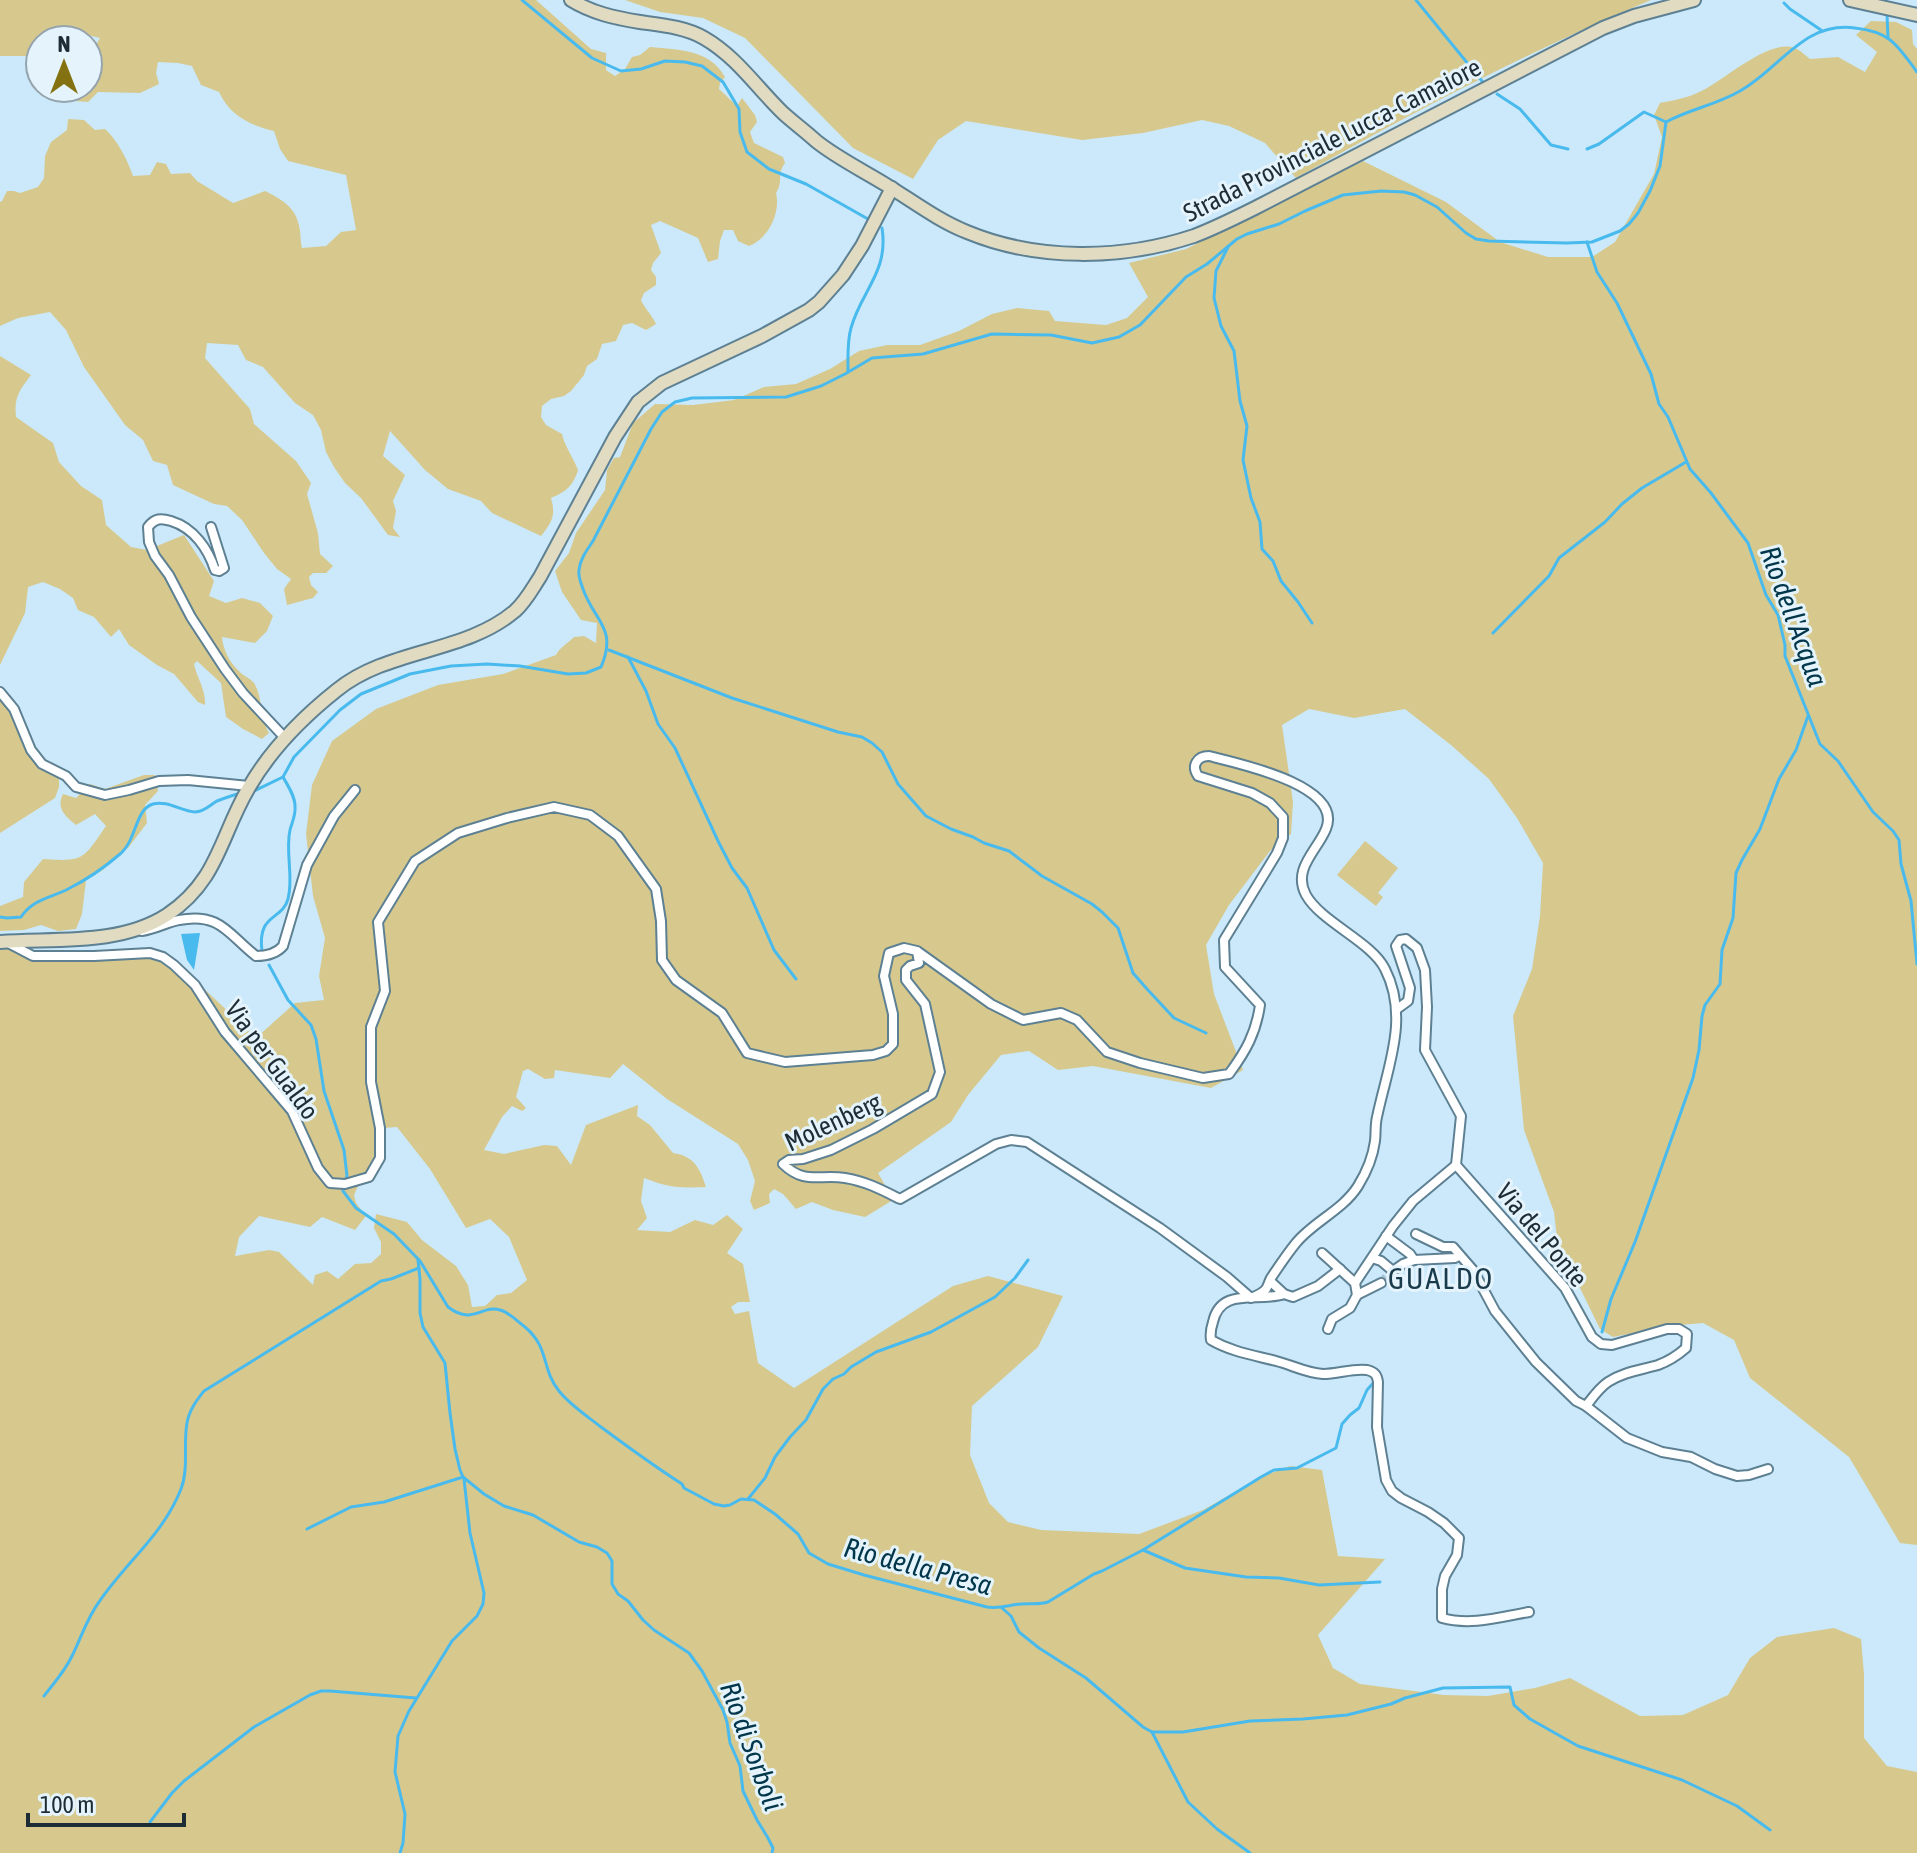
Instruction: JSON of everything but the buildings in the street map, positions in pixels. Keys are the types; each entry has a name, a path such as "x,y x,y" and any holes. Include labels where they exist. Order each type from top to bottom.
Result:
{"main road":[{"name":"Strada Provinciale Lucca-Camaiore","path":"571,0 588,10 675,28 702,37 729,55 783,113 822,146 960,229 1016,247 1098,254 1157,246 1203,232 1603,28 1694,0"},
{"path":"1850,0 1917,15"},
{"path":"3,942 130,931 165,916 194,892 209,872 246,792 285,738 338,689 374,667 486,629 515,610 540,577 615,437 638,402 662,383 762,336 819,302 843,275 862,246 892,188"}],"street":[{"path":"211,527 224,568 219,571 215,570 200,541 177,523 161,519 153,521 148,527 149,542 191,617 225,669 285,738"},
{"path":"0,692 14,709 31,750 42,764 66,776 76,787 105,795 159,781 188,780 246,792"},
{"path":"917,951 991,1004 1023,1020 1061,1013 1077,1020 1107,1052 1203,1078 1229,1074 1256,1028 1260,1005 1225,967 1224,940 1277,853 1283,838 1283,817 1270,803 1252,793 1198,776 1194,769 1196,762 1201,757 1209,756 1279,776 1302,788 1323,805 1327,812 1327,827 1307,858 1303,874 1304,891 1314,905 1381,962 1397,1009 1396,1037 1375,1122 1375,1143 1363,1176 1352,1194 1296,1243 1265,1291 1251,1298"},
{"path":"130,931 146,931 178,920 209,918 256,956 280,950 307,865 334,816 355,790"},
{"name":"Via per Gualdo","path":"3,942 33,956 150,953 163,957 195,985 225,1032 292,1111 318,1168 330,1183 345,1184 369,1177 380,1158 380,1128 371,1082 371,1027 385,991 378,922 415,861 458,833 554,807 590,815 618,836 656,889 662,960 676,980 722,1013 747,1053 785,1062 873,1055 886,1051 893,1044 893,1014 884,976 889,953 904,948 917,951"},
{"path":"1355,1283 1413,1201 1456,1165 1461,1116 1425,1050 1425,970 1417,948 1406,939 1400,940 1396,946 1410,988 1408,1001 1397,1009"},
{"name":"Molenberg","path":"917,951 919,963 906,970 906,980 925,1004 940,1072 932,1094 831,1150 783,1164 806,1178 843,1178 871,1184 900,1199 996,1144 1011,1140 1027,1142 1126,1204 1251,1298"},
{"name":"Via del Ponte","path":"1456,1165 1550,1269 1565,1288 1592,1337 1601,1344 1612,1345 1667,1329 1679,1329 1687,1334 1686,1348 1676,1356 1609,1381 1586,1406"},
{"path":"1416,1234 1443,1247 1453,1247 1473,1270 1495,1311 1536,1362 1576,1401 1627,1438 1662,1452 1691,1457 1737,1476 1768,1469"},
{"path":"1386,1236 1414,1260"},
{"path":"1322,1253 1355,1283 1357,1295"},
{"path":"1372,1258 1381,1261 1392,1272 1414,1260 1459,1256"},
{"path":"1270,1281 1284,1294 1293,1297 1318,1286 1340,1269"},
{"path":"1328,1329 1332,1319 1350,1308 1357,1295 1381,1283"},
{"path":"1284,1294 1235,1298 1220,1305 1215,1312 1211,1340 1232,1350 1320,1374 1374,1372 1378,1376 1377,1427 1386,1480 1392,1491 1444,1523 1459,1538 1457,1555 1445,1576 1442,1589 1442,1618 1467,1622 1529,1612"}],"shaded area":[{"path":"0,0 536,0 591,49 606,53 606,70 615,76 625,69 632,57 650,47 693,53 711,61 725,77 719,89 737,106 742,98 755,115 757,122 750,132 754,143 783,157 785,163 776,193 775,217 756,243 749,246 738,241 733,230 724,230 718,259 708,262 698,238 660,221 651,225 661,253 651,270 656,277 656,285 644,293 641,300 656,324 646,330 632,323 623,325 616,341 602,344 597,359 587,366 571,391 542,406 541,417 546,425 562,434 578,470 568,488 551,498 552,518 541,536 492,513 481,501 448,489 425,470 390,431 383,456 405,475 393,501 396,511 393,528 400,537 388,535 334,467 313,415 295,403 263,367 246,360 238,345 207,343 205,358 250,409 254,424 296,461 311,483 307,494 318,533 320,554 333,566 326,573 313,573 309,577 311,585 318,592 313,598 287,605 284,589 291,579 277,569 242,520 227,506 214,504 173,485 167,465 153,461 143,440 125,425 84,367 66,330 50,312 18,318 0,326 0,202 7,191 20,193 38,187 44,178 45,156 51,142 67,130 68,119 84,120 95,130 105,129 122,151 133,176 150,175 157,162 166,164 171,174 190,173 197,181 233,203 265,191 276,197 296,216 302,248 326,246 341,232 356,230 346,175 288,161 274,131 257,126 235,113 219,92 201,85 192,66 158,62 156,73 159,84 140,93 104,92 104,24 24,24 24,56 0,56"},
{"path":"625,0 1651,0 1471,84 1296,178 1265,143 1229,126 1202,120 1143,133 1082,140 966,121 938,140 913,179 853,148 745,38 703,18 660,12"},
{"path":"1871,21 1896,22 1912,30 1913,44 1917,49 1917,1545 1900,1543 1849,1457 1750,1378 1734,1340 1703,1323 1613,1337 1600,1329 1579,1286 1559,1257 1554,1212 1524,1130 1513,1016 1532,969 1540,916 1543,863 1517,818 1489,779 1405,709 1354,718 1309,709 1282,725 1293,802 1291,834 1270,851 1229,905 1206,945 1214,994 1243,1070 1211,1088 1093,1066 1058,1070 1029,1051 1001,1055 968,1095 951,1122 878,1173 885,1185 843,1173 807,1173 792,1168 792,1164 934,1095 943,1072 927,1003 908,979 908,971 919,949 904,943 885,950 879,976 888,1015 888,1042 884,1047 872,1051 785,1057 750,1049 726,1009 680,977 667,959 666,920 660,887 622,833 592,811 554,802 506,813 456,829 411,858 373,921 381,990 366,1026 367,1083 375,1128 375,1157 366,1173 345,1179 333,1178 322,1165 296,1108 229,1030 198,983 256,1038 295,1003 324,1000 319,976 325,938 313,896 306,834 312,785 332,741 376,709 438,685 503,674 556,655 574,637 584,636 596,643 597,623 581,620 562,592 555,571 569,553 576,533 605,490 607,470 614,458 620,457 633,423 655,404 693,405 734,400 764,387 796,384 830,369 859,351 887,345 920,345 959,331 992,314 1017,308 1049,311 1055,321 1106,325 1127,318 1148,297 1129,263 1186,249 1363,161 1446,202 1500,242 1548,257 1592,257 1615,242 1654,174 1662,137 1654,115 1660,103 1696,94 1762,53 1785,46 1797,49 1810,59 1838,57 1865,72 1877,52 1856,35"},
{"path":"0,356 31,375 18,394 16,417 53,443 59,462 81,486 102,500 106,525 131,547 147,550 184,535 214,581 209,596 226,603 242,598 260,603 273,616 267,631 255,643 222,637 232,664 257,688 269,733 262,739 226,717 221,683 197,661 194,664 205,705 198,702 174,674 129,645 119,629 111,637 94,617 78,610 73,598 43,582 28,587 25,613 0,665"},
{"path":"0,697 35,761 59,775 59,787 55,798 0,833"},
{"path":"144,775 155,775 158,791 145,805 147,823 128,848 86,880 82,914 76,929 58,931 41,925 24,930 0,931 0,906 23,897 24,882 43,859 67,860 82,856 106,826 95,814 76,825 61,808 63,794 76,798 90,784 105,789"},
{"path":"554,810 589,818 616,838 653,890 659,961 720,1015 745,1056 778,1063 812,1065 896,1046 887,976 892,955 904,951 914,954 916,961 903,969 922,1005 937,1072 930,1091 830,1147 781,1166 803,1181 852,1184 893,1200 865,1217 812,1202 796,1209 774,1189 769,1194 770,1203 754,1210 750,1201 755,1181 748,1160 738,1144 667,1099 623,1064 610,1078 555,1070 554,1078 545,1079 528,1069 523,1071 516,1097 526,1108 522,1111 512,1106 502,1117 484,1150 504,1154 544,1145 557,1146 571,1165 586,1125 638,1105 637,1116 650,1125 673,1153 695,1164 706,1187 674,1187 644,1178 641,1201 647,1218 637,1230 670,1232 695,1220 713,1225 727,1215 743,1229 727,1253 743,1264 750,1302 738,1302 731,1307 735,1314 749,1311 758,1363 794,1388 953,1286 988,1276 1063,1296 1038,1347 972,1406 970,1455 989,1503 1008,1522 1041,1530 1139,1534 1203,1510 1261,1477 1290,1466 1322,1470 1338,1556 1385,1559 1318,1635 1333,1668 1360,1684 1444,1695 1488,1696 1570,1678 1640,1716 1683,1715 1728,1695 1750,1658 1777,1637 1834,1628 1861,1639 1864,1738 1887,1766 1917,1772 1917,1853 0,1853 0,950 12,947 33,959 149,956 162,960 192,987 289,1113 329,1186 359,1184 354,1195 366,1216 355,1230 322,1217 310,1227 259,1216 239,1237 235,1256 269,1250 279,1252 313,1285 315,1275 327,1271 338,1279 355,1264 371,1263 381,1254 381,1242 374,1228 376,1214 407,1222 422,1240 456,1266 468,1285 472,1307 485,1306 497,1295 511,1293 527,1280 509,1237 490,1219 466,1228 430,1169 397,1127 383,1128 374,1082 374,1028 389,991 381,923 417,864 460,836"},
{"path":"1365,841 1398,868 1378,893 1383,897 1376,906 1337,875"}],"water":[{"path":"200,933 194,970 187,960 181,934"}],"waterway":[{"path":"522,0 592,58 621,71 641,69 665,61 702,66 723,82 739,109 740,132 747,152 769,169 806,184 868,219"},
{"path":"1416,0 1482,81"},
{"path":"1784,3 1821,30"},
{"path":"1887,14 1888,38"},
{"path":"1666,122 1740,91 1806,39 1837,28 1867,30 1885,37 1898,47 1917,72"},
{"path":"1497,94 1520,109 1551,145 1568,149"},
{"path":"1587,149 1644,112 1666,122"},
{"path":"252,792 283,777 294,757 340,710 361,694 410,674 451,666 487,664 568,674 586,673 601,667 606,654 606,634 583,589 580,566 651,429 662,412 675,402 692,398 786,397 821,386 872,358 923,354 992,334 1051,335 1092,343 1119,337 1140,325 1186,277 1237,239 1343,195 1381,191 1415,195 1437,207 1476,239 1592,242 1620,231 1638,213 1660,166 1666,122"},
{"path":"848,372 850,333 882,257 882,228"},
{"name":"Rio dell'Acqua","path":"1587,242 1597,272 1617,303 1651,374 1659,404 1668,417 1690,469 1748,543 1766,595 1778,615 1785,656 1820,744 1838,761 1873,812 1899,840 1901,864 1911,901 1917,964"},
{"path":"1228,247 1216,271 1214,298 1221,326 1234,351 1240,401 1247,426 1243,460 1260,522 1262,549 1312,623"},
{"path":"1493,633 1549,576 1559,558 1642,488 1686,462"},
{"path":"609,650 732,698 862,737 872,743 882,752 898,784 926,816 1009,851 1042,876 1102,912 1118,928 1133,973 1174,1018 1206,1033"},
{"path":"628,657 646,691 658,724 675,748 718,841 747,888 774,950 796,979"},
{"path":"1602,1332 1611,1299 1635,1242 1693,1078 1705,1005 1720,984 1722,950 1733,918 1736,873 1760,829 1808,716"},
{"name":"Rio della Presa","path":"262,951 263,930 285,906 290,891 289,838 295,806 283,777"},
{"path":"0,917 21,917 37,903 75,885 108,864 126,848 147,807 164,803 198,812 241,793"},
{"name":"Rio della Presa","path":"269,965 288,1000 311,1025 316,1039 324,1091 344,1150 347,1176 344,1183"},
{"name":"Rio della Presa","path":"343,1191 356,1208 394,1234 420,1261 448,1307 464,1315 494,1309 513,1317 533,1335 553,1383 568,1401 684,1488 724,1506 741,1499 754,1500 798,1534 809,1553 828,1564 987,1607 1048,1602 1094,1574 1143,1550 1274,1470 1297,1468 1336,1448 1342,1424 1359,1408 1375,1381"},
{"name":"Rio di Sorboli","path":"418,1260 420,1313 423,1327 445,1363 455,1449 463,1477 504,1506 533,1515 579,1542 607,1553 612,1561 612,1584 618,1594 654,1630 689,1653 702,1671 723,1710 730,1743 740,1766 743,1791 773,1848 772,1853"},
{"path":"748,1499 833,1379 876,1352 931,1332 995,1297 1028,1260"},
{"path":"44,1696 69,1661 95,1608 173,1505 183,1481 188,1418 204,1391 381,1281 419,1268"},
{"path":"307,1529 351,1507 384,1502 463,1477"},
{"path":"400,1853 405,1814 395,1772 398,1736 409,1711 452,1641 477,1616 483,1604 484,1593 470,1533 464,1479"},
{"path":"1143,1550 1185,1568 1246,1577 1279,1578 1319,1585 1380,1582"},
{"name":"Rio della Presa","path":"1002,1608 1011,1616 1019,1632 1086,1678 1152,1732 1188,1802 1217,1829 1250,1853"},
{"path":"1152,1732 1183,1732 1250,1721 1347,1715 1443,1688 1510,1687 1514,1705 1530,1719 1578,1746 1682,1780 1737,1806 1770,1830"},
{"path":"150,1822 184,1781 254,1727 310,1695 330,1691 416,1698"}],"tunnel":[{"path":"1381,1283 1390,1272"}],"district":[{"name":"GUALDO","path":"1441,1278"}]}
